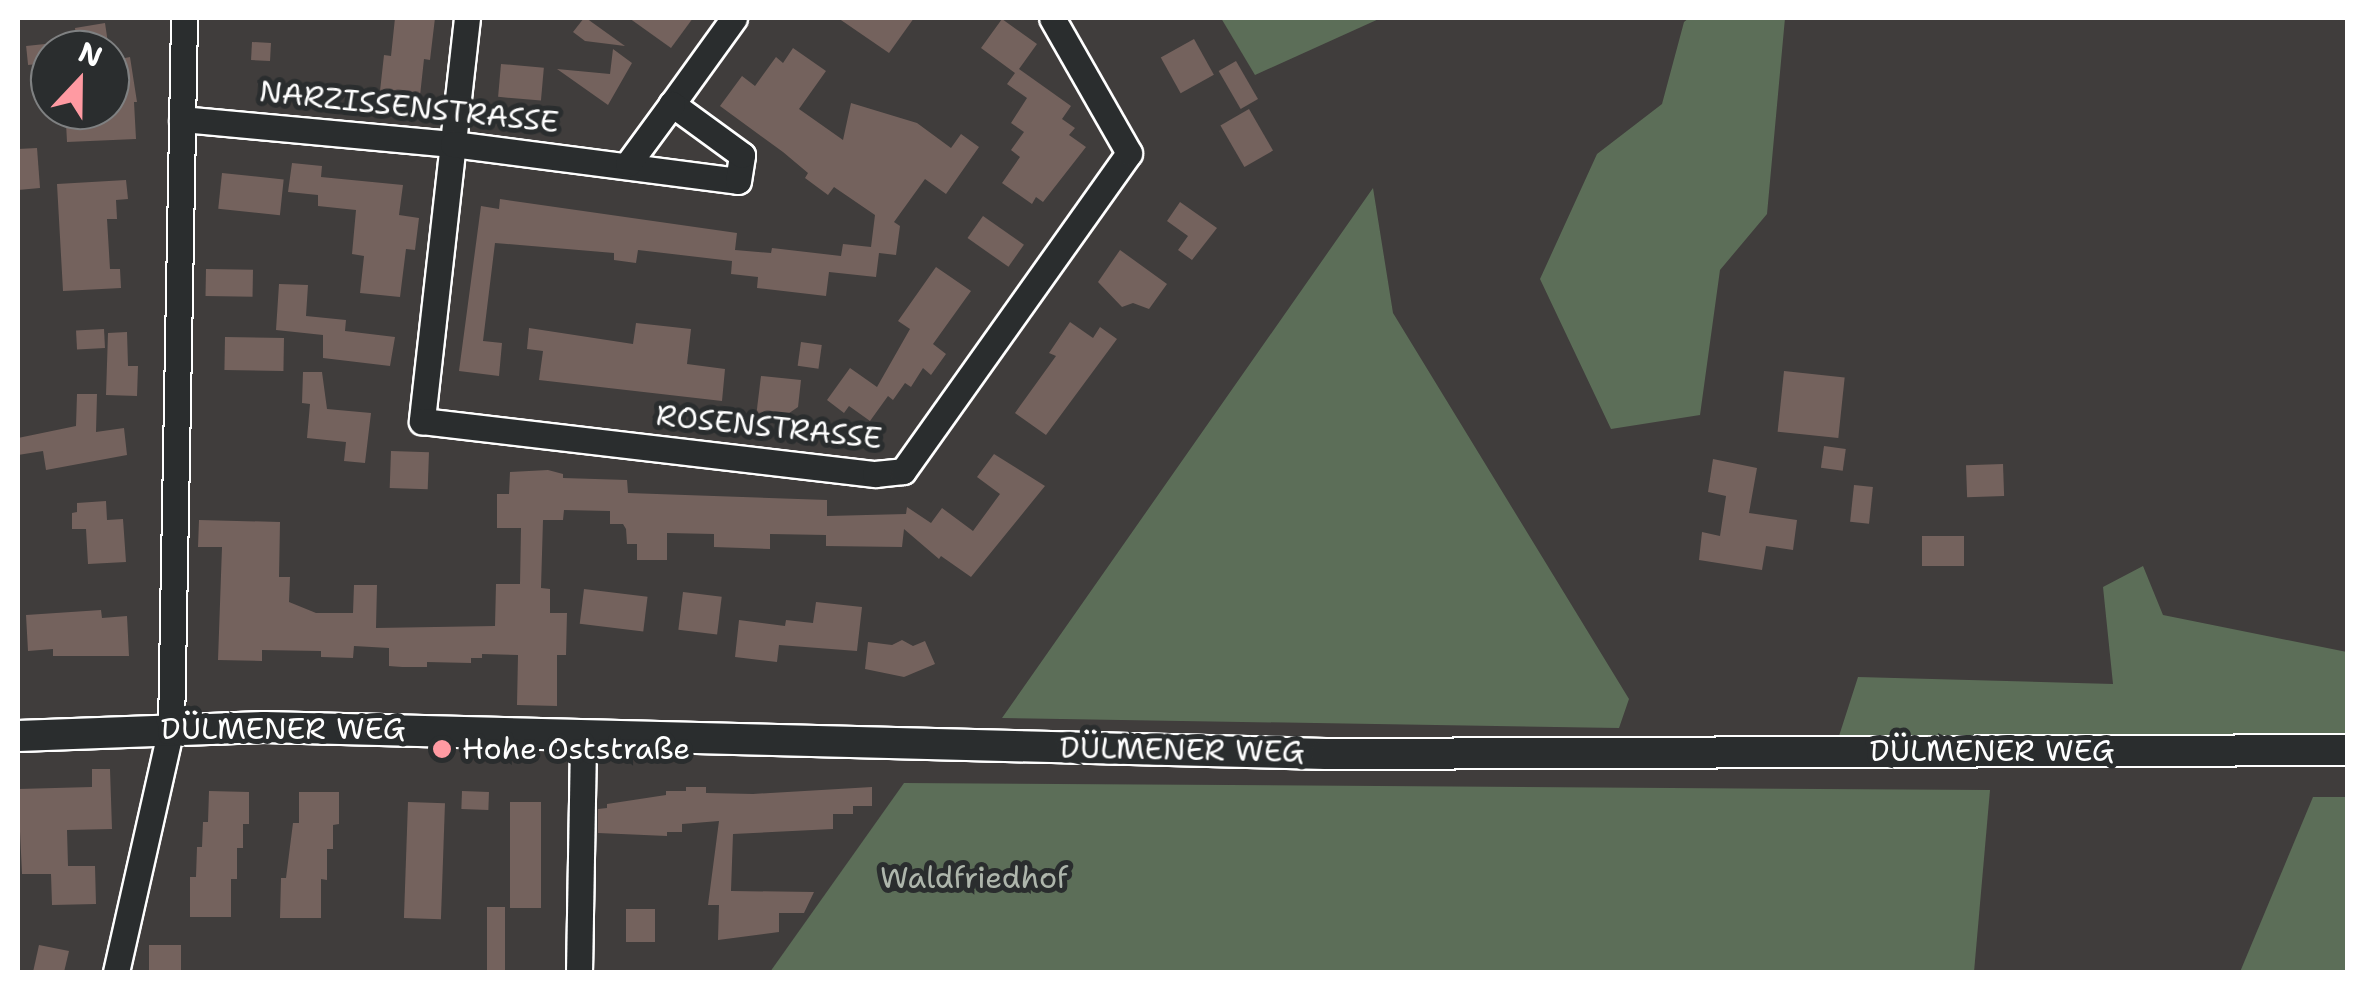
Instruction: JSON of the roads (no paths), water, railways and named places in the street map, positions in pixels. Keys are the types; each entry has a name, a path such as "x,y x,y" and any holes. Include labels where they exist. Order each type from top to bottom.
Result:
{"street":[{"path":"116,972 170,727 184,18"},
{"path":"453,144 468,18"},
{"path":"628,164 734,18"},
{"name":"ROSENSTRASSE","path":"453,144 422,421 874,474 903,472 1129,153 1052,18"},
{"name":"NARZISSENSTRASSE","path":"182,119 453,144 738,181 742,155 672,104"},
{"name":"DÜLMENER WEG","path":"18,736 170,727 583,733 1326,754 2348,750"},
{"path":"579,972 583,733"}],"place":[{"name":"Hohe Oststraße","path":"442,749"}],"park label":[{"name":"Waldfriedhof","path":"974,878"}]}
